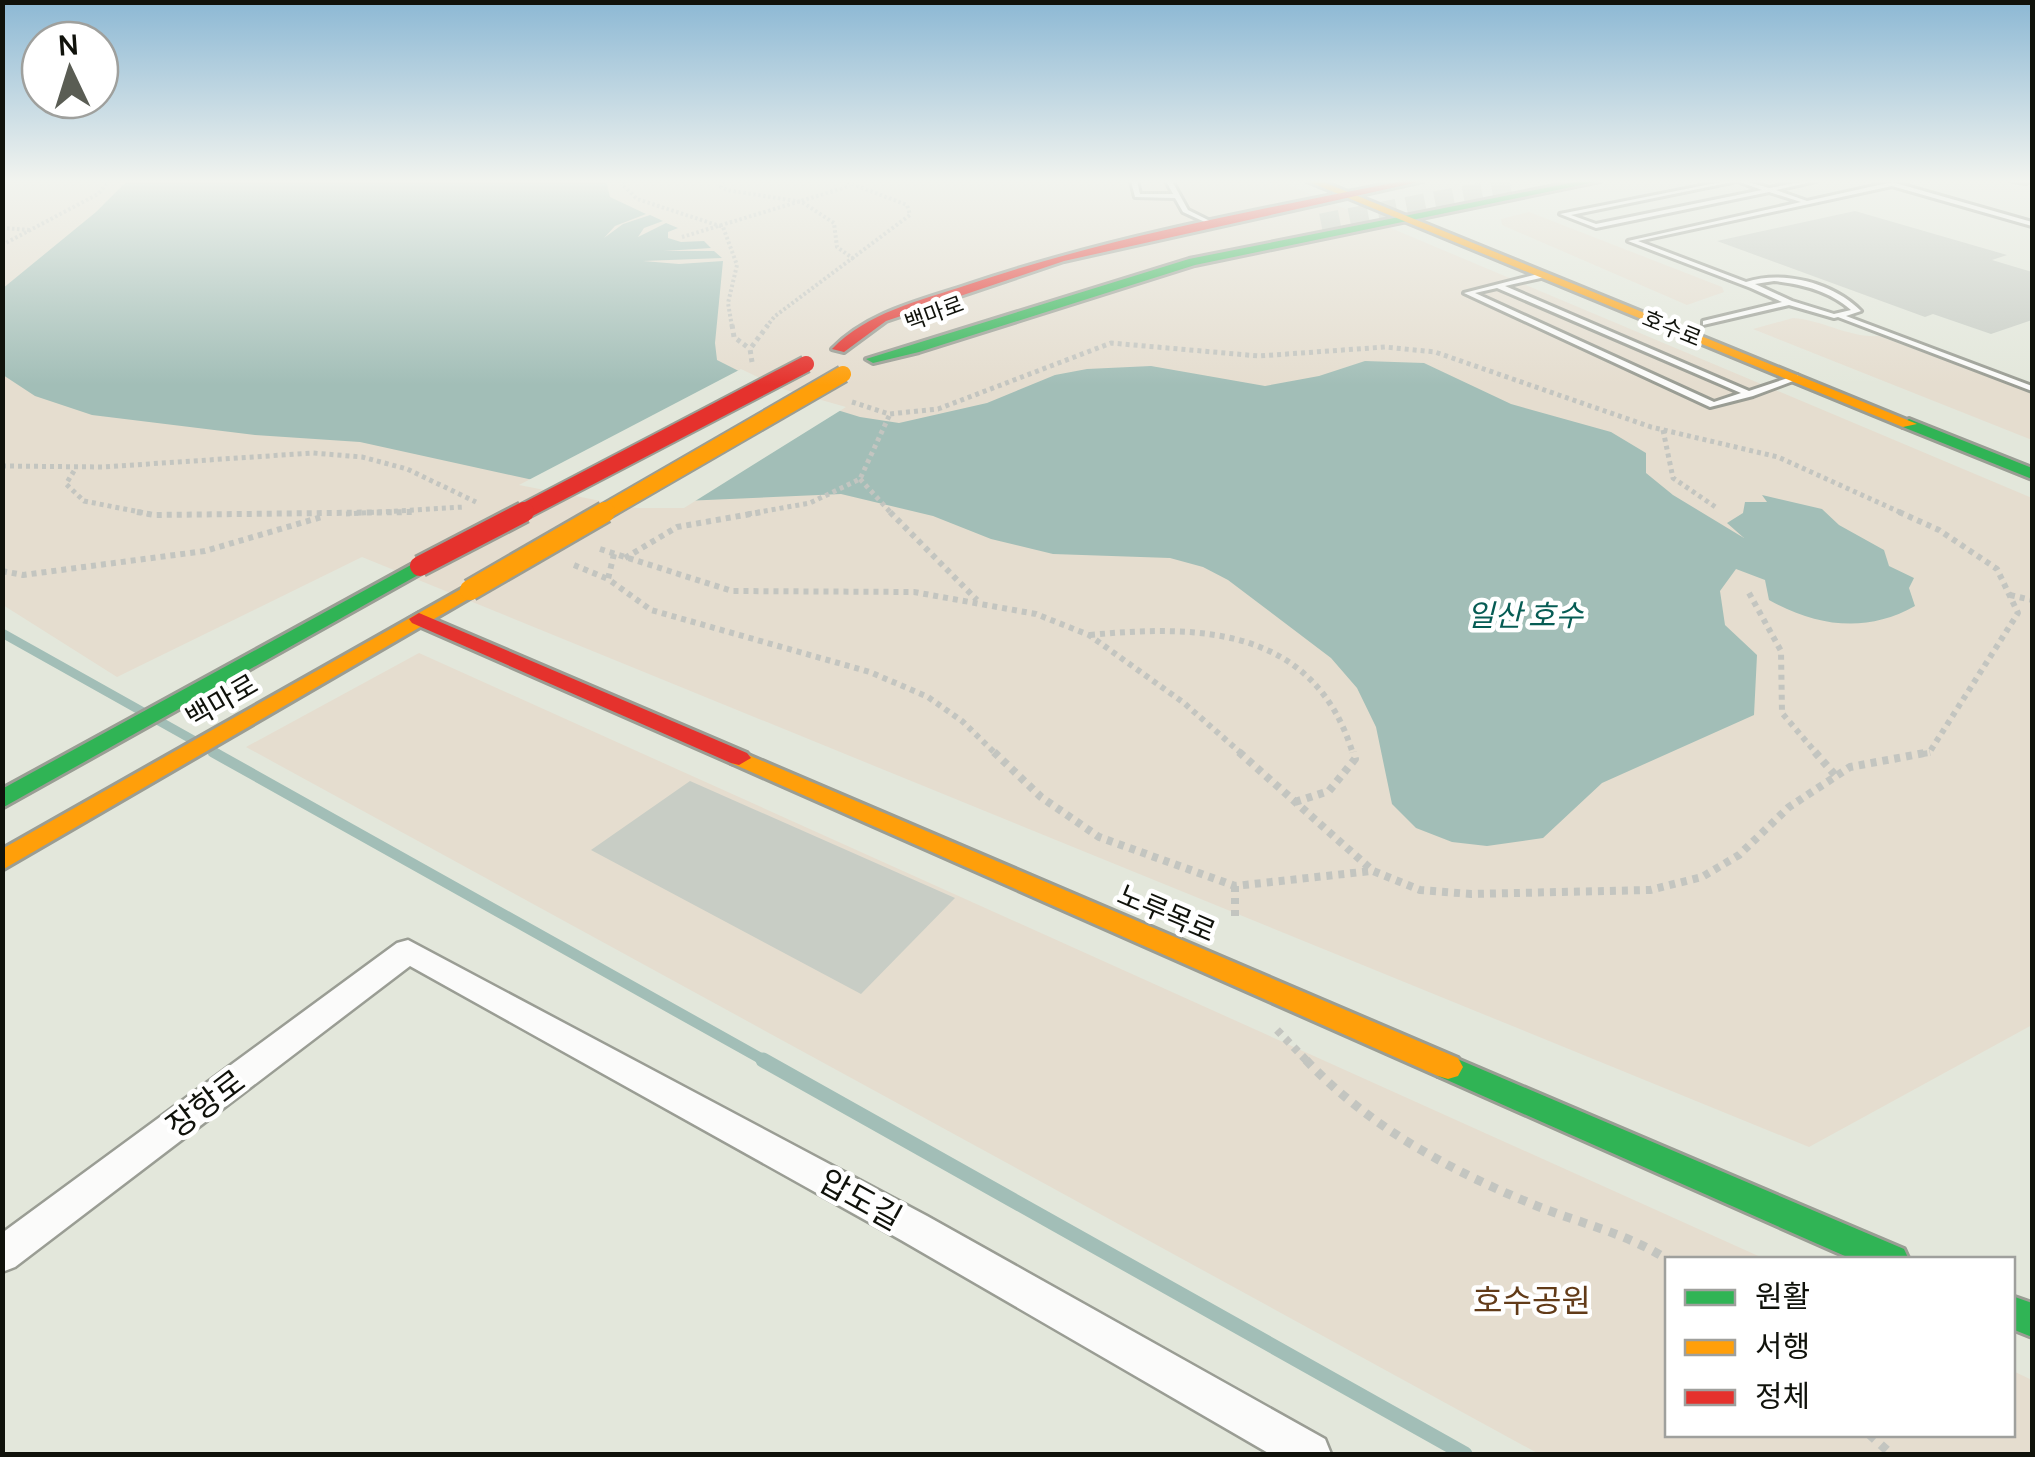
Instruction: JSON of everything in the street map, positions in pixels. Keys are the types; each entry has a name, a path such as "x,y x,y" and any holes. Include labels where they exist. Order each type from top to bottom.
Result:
{"main road":[{"path":"839,349 882,318 944,294 1095,249"},
{"name":"백마로","path":"2,800 420,566 806,364 969,300 1073,266 1159,249"},
{"name":"백마로","path":"2,861 872,359 980,315 1195,249"},
{"path":"872,359 946,342 1055,302 1166,268 1256,249"},
{"name":"호수로","path":"1479,249 2032,474"},
{"name":"호수로","path":"1524,249 2032,453"},
{"name":"노루목로","path":"418,620 1885,1257"}],"street":[{"name":"장항로","path":"2,1255 408,952"},
{"name":"압도길","path":"408,952 914,1228 1310,1454"}],"lane":[{"path":"1652,249 1789,303 1840,316 2032,390"},
{"path":"1542,275 1468,294 1713,405 1797,378"},
{"path":"1750,286 1750,282 1771,280 1823,292 1856,308 1855,312 1840,316"},
{"path":"1498,286 1750,394"},
{"path":"1706,323 1789,303"}],"path":[{"path":"731,249 737,265 728,303 734,337 750,349"},
{"path":"837,249 855,260"},
{"path":"754,363 750,361 750,349 774,316 869,249"},
{"path":"592,546 624,558 732,591 914,592 1036,614 1088,635 1184,703 1373,871 1420,890 1470,894 1650,890 1702,877 1739,855 1789,807 1850,767 1929,754 2018,612 1997,568 1939,530 1778,457 1664,430 1435,352 1385,347 1259,356 1133,342 1096,348 958,403 915,413 890,414 860,479 810,503 677,527 624,558"},
{"path":"1664,430 1673,478 1717,508"},
{"path":"2,466 74,471 296,453 347,457 406,468 481,504 432,513 154,516 84,500 66,484 74,471"},
{"path":"860,479 918,544 978,601"},
{"path":"2,572 23,575 205,551 331,514"},
{"path":"614,554 608,579 652,610 870,672 928,697 962,722 1041,797 1099,837 1235,886 1373,871"},
{"path":"1749,593 1781,651 1782,713 1836,776"},
{"path":"2010,594 2032,600"},
{"path":"1088,635 1156,627 1223,632 1274,650 1311,678 1340,716 1356,759 1329,791 1294,802"},
{"path":"1235,886 1235,921"},
{"path":"1273,1026 1340,1096 1442,1164 1534,1205 1644,1244 1665,1258"},
{"path":"1872,1437 1891,1454"}],"green space":[{"path":"2,249 1441,249 2032,498 2032,1025 1809,1147 362,557 117,677 3,605"},
{"path":"1557,249 1624,249 1722,287 1724,292 1687,305"},
{"path":"1793,318 1879,336 2032,392 2032,440 1753,329"},
{"name":"호수공원","path":"419,653 1761,1257 1665,1257 1665,1437 2015,1437 2015,1372 2032,1380 2032,1454 1539,1454 246,747"}],"water":[{"name":"일산 호수","path":"51,249 714,251 722,258 643,261 723,261 715,343 717,360 782,393 860,417 899,423 987,403 1055,375 1087,369 1151,366 1265,386 1319,376 1365,361 1424,363 1511,404 1611,432 1646,453 1646,473 1673,495 1744,538 1727,523 1743,513 1745,502 1767,502 1762,495 1822,509 1839,525 1884,550 1889,566 1914,578 1909,588 1915,606 1878,621 1823,621 1769,600 1765,580 1736,569 1720,591 1725,625 1757,655 1754,715 1602,783 1543,838 1487,846 1452,842 1416,828 1392,804 1376,727 1357,688 1331,658 1228,580 1203,567 1170,558 1053,554 991,539 933,516 841,494 638,503 360,442 255,435 92,415 35,396 3,375 2,289"}],"pier":[{"path":"741,369 783,389 846,407 684,508 637,508 519,485"}],"building":[{"path":"1739,249 1986,249 2007,255 1992,260 2032,272 2032,320 1991,334 1933,314 1925,317"},
{"path":"690,781 955,898 861,994 591,850"}],"waterway":[{"path":"2,633 218,754"},
{"path":"213,752 767,1062"},
{"path":"763,1060 1465,1454"}],"traffic: fast":[{"path":"873,359 1152,273 1252,249"},
{"path":"1909,424 2032,474"},
{"path":"2,800 420,566"},
{"path":"1448,1067 1885,1257"},
{"path":"2015,1313 2032,1320"}],"traffic: slow":[{"path":"1479,249 1909,424"},
{"path":"470,590 843,374"},
{"path":"2,861 470,590"},
{"path":"739,758 1448,1067"}],"traffic: jam":[{"path":"839,349 881,318 1097,249"},
{"path":"420,566 806,364"},
{"path":"419,619 739,758"}]}
